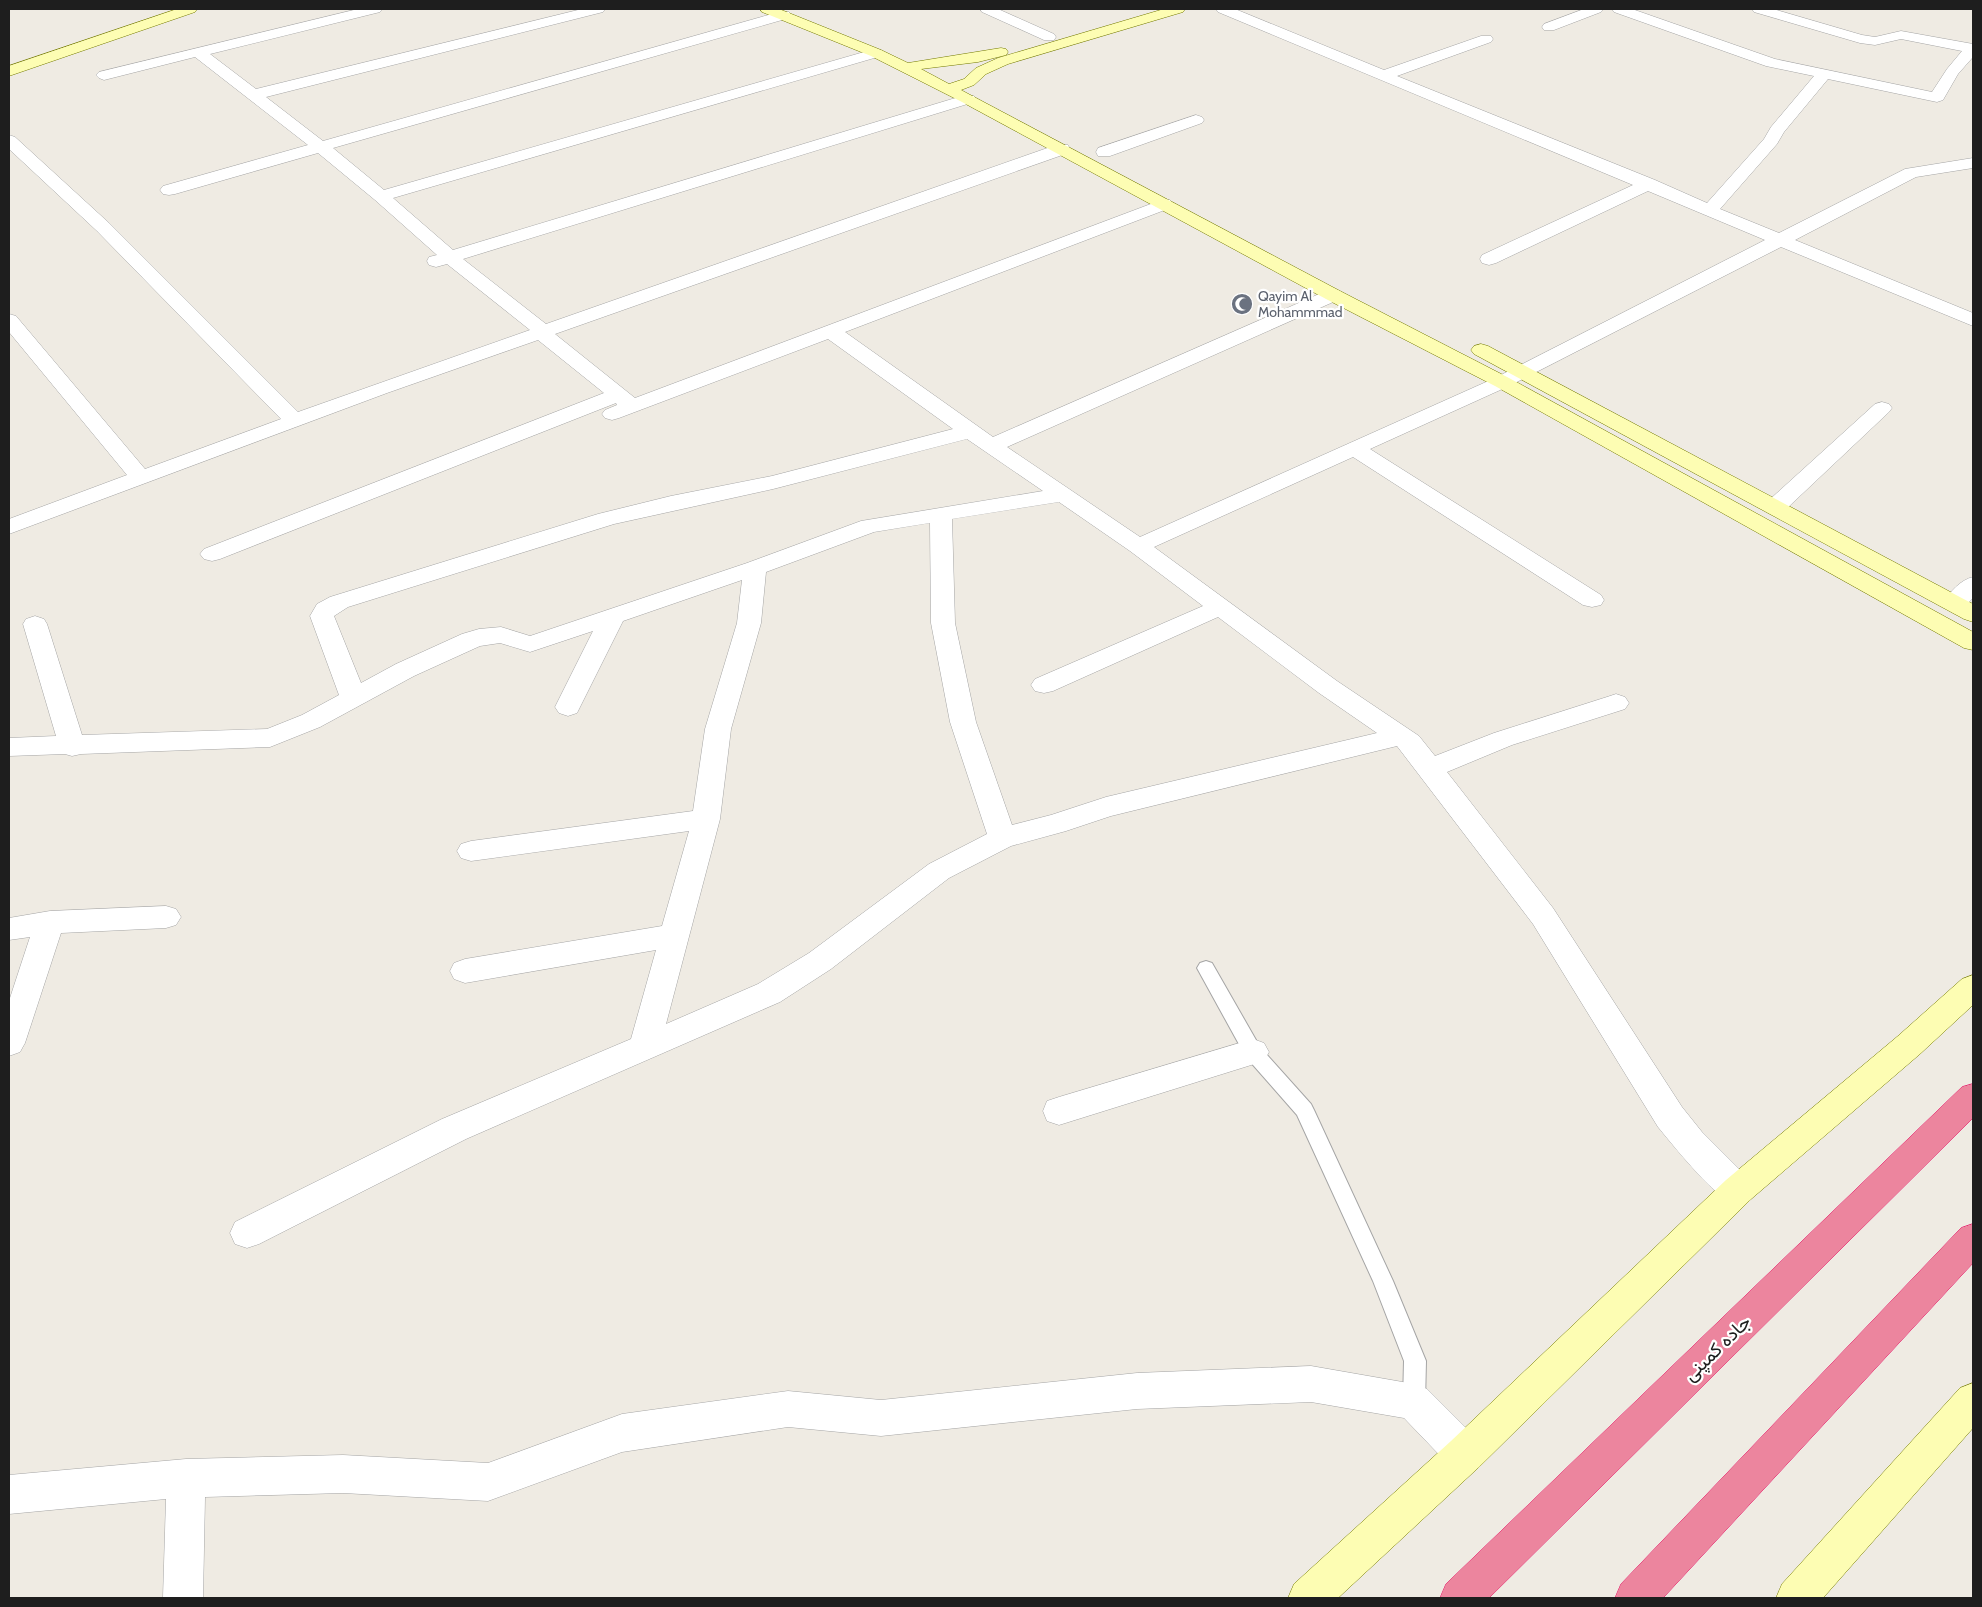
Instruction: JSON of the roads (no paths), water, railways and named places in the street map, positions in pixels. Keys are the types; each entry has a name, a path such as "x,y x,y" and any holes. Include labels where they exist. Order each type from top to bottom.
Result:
{"highway":[{"name":"جاده کمپنی","path":"1460,1598 1973,1097"},
{"path":"1635,1598 1973,1239"}],"street":[{"path":"9,71 190,9"},
{"path":"104,75 375,9"},
{"path":"254,95 598,9"},
{"path":"987,9 1048,37"},
{"path":"908,68 928,62 967,60 996,53 1144,9"},
{"path":"431,262 968,91 981,71 1003,61 1178,9"},
{"path":"1223,9 1780,239 1969,314"},
{"path":"1549,27 1596,9"},
{"path":"1619,9 1771,63 1937,97 1952,72 1972,49 1901,35 1875,42 1759,9"},
{"path":"1791,19 1817,9"},
{"path":"784,11 908,68 948,89 968,91 1104,152 1312,263"},
{"path":"169,190 784,11 928,62 968,91 1062,149 1333,295 1502,382 1973,642"},
{"path":"1385,76 1486,39"},
{"path":"198,52 321,147 381,196 450,257 542,330 541,333 621,405"},
{"path":"381,196 876,53"},
{"path":"1710,210 1771,141 1777,130 1823,75"},
{"path":"1104,152 1196,120"},
{"path":"9,140 103,227 295,421"},
{"path":"9,527 380,389 1062,149"},
{"path":"1138,546 1523,372 1911,173 1973,163"},
{"path":"1489,259 1649,184"},
{"path":"212,554 830,331 1164,204"},
{"path":"354,699 322,616 326,609 339,602 606,519 671,503 981,438 1333,295"},
{"path":"9,320 141,478"},
{"path":"830,331 1138,546 1328,687 1410,742 1544,916 1670,1117 1690,1142 1738,1190"},
{"path":"1461,340 1964,608 1973,584"},
{"path":"1775,507 1882,408"},
{"path":"1355,449 1592,600"},
{"path":"9,747 72,747 270,738 298,728 405,670 480,638 502,635 530,644 756,568 868,526 1063,495"},
{"path":"941,515 943,623 963,722 1002,838"},
{"path":"645,1045 706,819 718,729 749,623 756,568"},
{"path":"1044,685 1221,608"},
{"path":"568,707 613,616"},
{"path":"35,624 72,747"},
{"path":"1431,768 1503,739 1616,703"},
{"path":"247,1233 454,1129 769,993 820,961 939,871 1002,838 1056,824 1106,807 1401,736"},
{"path":"471,851 706,819"},
{"path":"9,930 50,922 166,917"},
{"path":"9,1043 50,922"},
{"path":"465,971 676,935"},
{"path":"1308,1598 1465,1454 1738,1190 1909,1045 1973,987"},
{"path":"1059,1111 1253,1052"},
{"path":"9,1495 186,1478 343,1474 488,1482 622,1433 788,1409 881,1418 1137,1391 1311,1384 1414,1402 1465,1454"},
{"path":"1796,1598 1973,1401"},
{"path":"183,1598 186,1478"}],"lane":[{"path":"1206,968 1253,1052 1304,1110 1383,1281 1415,1361 1414,1402"}],"place":[{"name":"Qayim Al Mohammmad","path":"1242,304"}]}
